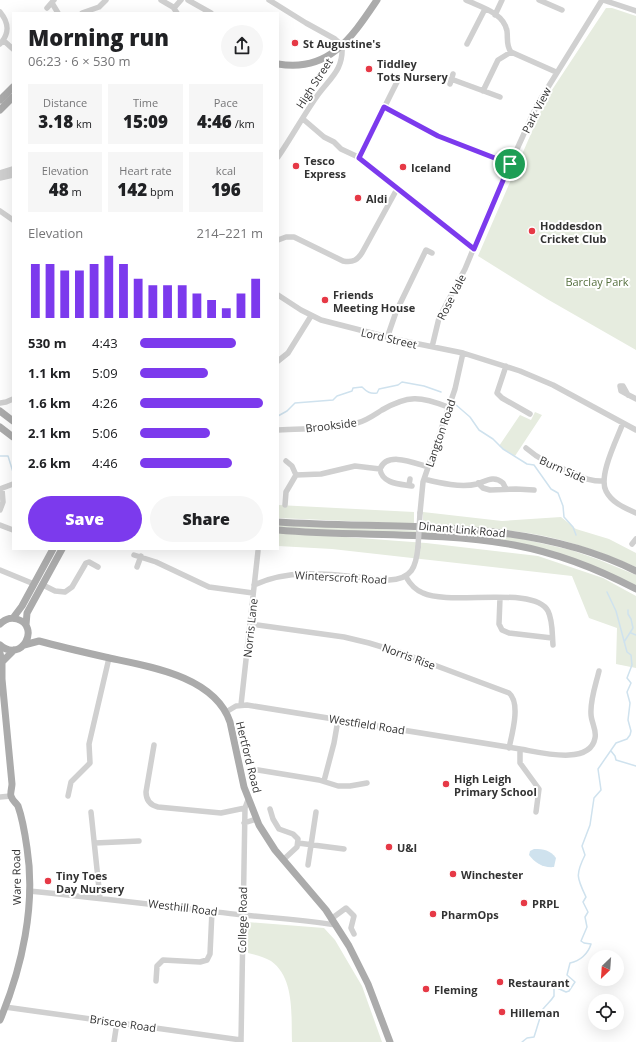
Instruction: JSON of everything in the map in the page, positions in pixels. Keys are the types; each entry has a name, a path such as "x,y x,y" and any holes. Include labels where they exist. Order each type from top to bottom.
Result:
{"main road":[{"path":"279,64 298,65 322,59 342,45 357,30 377,0"},
{"path":"0,100 12,88"},
{"path":"0,110 12,98"},
{"path":"0,411 12,420"},
{"path":"0,427 12,435"},
{"name":"Dinant Link Road","path":"279,522 440,528 501,533 571,547 604,558 636,572"},
{"name":"Dinant Link Road","path":"279,530 436,536 515,545 579,563 636,590"},
{"path":"13,618 52,550"},
{"path":"24,645 28,638 27,613 61,550"},
{"path":"0,624 4,620 13,618 20,620 39,641"},
{"name":"Hertford Road","path":"14,650 24,645 39,641 156,669 185,678 215,698 226,712 231,726 240,774 256,820 269,842 334,922 361,969 390,1042"},
{"path":"0,645 4,648 14,650"},
{"path":"2,662 14,650"},
{"name":"Ware Road","path":"0,653 12,784 11,796 18,806 25,833 29,859 29,891 22,952 17,973 6,1007 0,1020"}],"street":[{"path":"85,12 99,7 106,0"},
{"path":"161,0 176,11 182,0"},
{"path":"188,0 209,12"},
{"path":"269,0 335,39 342,45"},
{"path":"466,0 501,18 505,25 508,47 511,52 556,72"},
{"path":"495,15 502,0"},
{"path":"539,0 562,10"},
{"path":"602,0 636,11"},
{"name":"Park View","path":"474,249 537,105 556,72 602,0"},
{"path":"47,8 53,2 58,12"},
{"path":"466,44 485,9"},
{"path":"0,12 6,19 7,25 7,34 2,42 12,48"},
{"name":"High Street","path":"279,155 316,97 329,83 338,70 343,57 342,45"},
{"path":"483,91 498,60 511,52"},
{"path":"359,158 399,78"},
{"path":"451,79 500,97"},
{"path":"384,107 438,136 510,164"},
{"path":"302,119 326,138 359,158 397,189 409,196 474,249"},
{"path":"0,173 12,169"},
{"path":"0,178 12,175"},
{"path":"279,240 286,237 294,237 343,261 350,262 356,260 363,251 397,189"},
{"path":"0,211 12,219"},
{"name":"Rose Vale","path":"432,347 439,318 474,249"},
{"path":"387,338 396,312 426,250 432,253"},
{"name":"Lord Street","path":"279,296 311,316 328,322 387,338 463,353 506,366 553,385 636,430"},
{"path":"279,360 288,353 311,316"},
{"name":"Langton Road","path":"406,576 415,564 418,547 421,492 424,479 455,389 463,353"},
{"path":"506,366 497,393 502,398 530,414"},
{"path":"628,395 636,399"},
{"path":"0,403 12,399"},
{"name":"Brookside","path":"279,430 357,423 367,420 396,402 406,399 428,400 448,407"},
{"path":"623,423 605,472 604,481 606,491 615,501 636,513"},
{"name":"Burn Side","path":"526,448 553,466 590,481 604,481"},
{"path":"286,460 292,466 296,475"},
{"path":"410,483 386,480 381,474 380,469 383,463 390,460 411,462 428,467"},
{"path":"296,475 321,474 355,466 380,469"},
{"path":"285,505 288,489 296,475"},
{"path":"424,479 447,484 478,484 489,479 499,480 504,485 506,490"},
{"path":"0,510 3,502 1,489 12,484"},
{"path":"478,484 486,490 534,490"},
{"path":"0,525 12,530"},
{"name":"Norris Lane","path":"241,705 258,551"},
{"path":"134,555 141,556 209,587 253,593"},
{"path":"137,567 141,556"},
{"path":"43,585 55,591 65,592 72,587 86,563 89,562 98,567"},
{"path":"0,570 34,584"},
{"name":"Winterscroft Road","path":"254,585 282,576 300,573 389,580 406,576"},
{"path":"406,576 416,589 430,596 526,598 536,600 543,605 550,615 553,642 509,633 502,630 499,624 500,598"},
{"name":"Norris Rise","path":"250,624 344,637 374,644 509,693 514,699 515,707 509,748"},
{"path":"68,796 71,782 90,763 89,744 109,658"},
{"name":"Westfield Road","path":"241,705 509,748 574,755 582,754 590,748 595,738 591,712 599,671"},
{"path":"226,712 236,706 241,705"},
{"path":"324,781 334,743 338,720"},
{"path":"154,745 146,792 151,804 158,807 221,813 245,808"},
{"path":"520,749 520,763 539,789 540,793 536,812"},
{"path":"258,770 324,781 345,787 367,783"},
{"path":"0,797 11,796"},
{"name":"College Road","path":"241,1041 244,824 245,808 248,800"},
{"path":"270,809 273,819 279,829 293,834 298,840 294,850 283,860"},
{"path":"91,812 100,898"},
{"path":"308,865 316,812"},
{"path":"244,824 256,820"},
{"path":"95,843 139,842"},
{"path":"298,843 344,849"},
{"name":"Westhill Road","path":"29,891 242,915 334,922"},
{"path":"334,922 346,908 354,916 351,928 354,934"},
{"path":"156,981 157,966 163,960 202,962 207,960 210,954 212,911"},
{"name":"Briscoe Road","path":"6,1007 241,1041"},
{"path":"114,1042 117,1022"}],"green space":[{"name":"Barclay Park","path":"606,8 612,8 636,16 636,350 547,299 478,256 546,99"},
{"path":"535,412 542,415 515,456 499,446 520,415 531,420"},
{"path":"279,505 414,512 414,524 279,518"},
{"path":"423,512 502,521 561,517 576,529 609,539 636,553 636,567 591,549 544,536 490,528 423,524"},
{"path":"279,525 454,532 518,538 571,550 597,559 636,575 636,586 517,543 279,527"},
{"path":"279,532 426,543 538,556 603,578 636,596 636,668 616,664 617,628 589,618 572,576 332,549 279,546"},
{"path":"247,922 324,928 335,940 362,986 382,1042 292,1042 291,1009 288,987 279,968 271,961 248,953"}],"water":[{"path":"534,849 544,850 551,853 556,858 554,867 543,866 534,860 529,855 530,851"}],"waterway":[{"path":"279,415 287,411 295,403 333,400 337,396 352,391 353,388 362,387 369,392 377,393 379,389 398,385 402,382 424,386 441,392"},
{"path":"455,404 470,417 479,430 493,439 503,449 527,464 534,465 551,489 558,493 563,506 564,517 573,527 576,535"},
{"path":"0,456 8,456 12,469"},
{"path":"522,1042 527,1038 534,1037 543,1009 554,996 555,987 566,992 569,991 575,982 567,975 570,963 577,961 583,956 588,951 591,944 581,941 587,927 585,917 588,912 583,902 586,897 578,876 585,855 582,846 590,825 594,798 601,790 598,769 616,743 627,739 631,731 628,720 630,703 627,692 631,683 627,678 632,665 631,655 627,652 616,611 607,592"},
{"path":"624,642 633,628 628,610"},
{"path":"631,633 636,635"},
{"path":"611,751 616,760 636,766"}],"place":[{"name":"St Augustine's","path":"295,43"},
{"name":"Tiddley Tots Nursery","path":"369,69"},
{"name":"Tesco Express","path":"296,166"},
{"name":"Iceland","path":"403,167"},
{"name":"Aldi","path":"358,198"},
{"name":"Hoddesdon Cricket Club","path":"532,231"},
{"name":"Friends Meeting House","path":"325,300"},
{"name":"High Leigh Primary School","path":"446,784"},
{"name":"U&I","path":"389,847"},
{"name":"Winchester","path":"453,874"},
{"name":"Tiny Toes Day Nursery","path":"48,881"},
{"name":"PRPL","path":"524,903"},
{"name":"PharmOps","path":"433,914"},
{"name":"Restaurant","path":"500,982"},
{"name":"Fleming","path":"426,989"},
{"name":"Hilleman","path":"502,1012"}],"route":[{"path":"384,107 438,136 510,164 487,215 474,249 359,158 384,107"}]}
